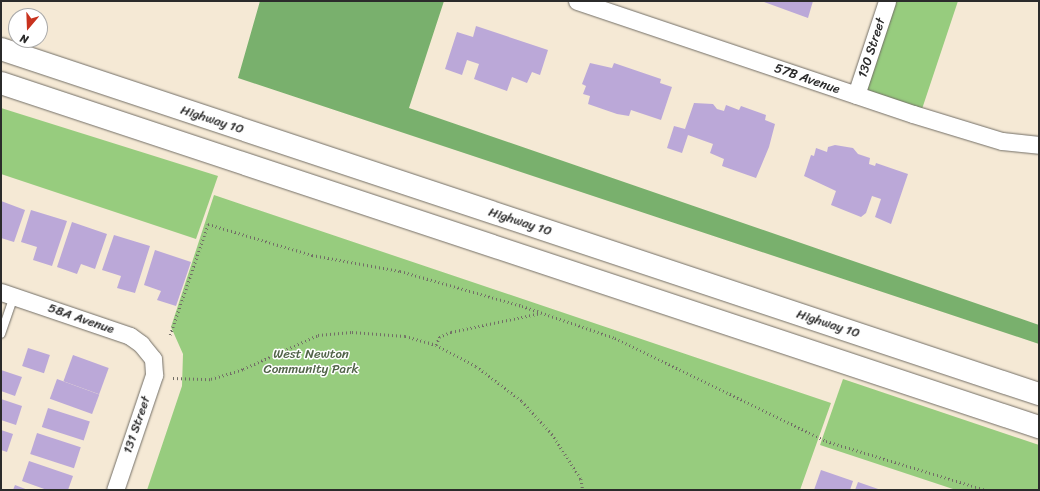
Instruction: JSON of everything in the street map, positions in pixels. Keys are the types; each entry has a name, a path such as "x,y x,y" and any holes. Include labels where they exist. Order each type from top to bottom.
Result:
{"highway":[{"name":"Highway 10","path":"1,49 1039,394"},
{"path":"1,83 1039,427"}],"street":[{"name":"57B Avenue","path":"577,1 856,95 1002,141 1039,144"},
{"name":"130 Street","path":"856,95 887,1"},
{"name":"58A Avenue","path":"8,294 130,336 141,344 152,359"},
{"name":"131 Street","path":"115,490 152,381 152,359"}],"lane":[{"path":"1,334 8,294"}],"path":[{"path":"170,335 208,224 312,255 393,270 443,282 542,313 615,338 826,441 986,490"},
{"path":"436,345 439,337 451,332 542,313"},
{"path":"170,378 211,379 243,370 318,335 367,333 405,336 436,345 476,366 522,401 552,434 581,479 583,490"}],"green space":[{"path":"260,1 444,1 409,108 1039,325 1039,344 238,78"},
{"path":"888,1 958,1 922,109 864,89"},
{"path":"1,108 218,176 196,239 1,174"},
{"name":"West Newton Community Park","path":"214,195 831,403 800,490 147,490 182,386 183,354 171,327"},
{"path":"843,379 1039,445 1039,490 956,490 820,445"}],"building":[{"path":"761,1 813,1 808,18"},
{"path":"476,26 548,50 540,75 532,72 527,83 512,77 507,91 474,79 479,64 467,60 462,75 445,69 457,32 473,37"},
{"path":"590,63 612,68 614,63 661,79 660,83 672,87 661,120 631,110 629,116 617,114 588,104 590,96 583,94 586,86 582,84"},
{"path":"694,103 713,104 717,109 724,111 726,105 739,110 741,106 766,115 765,120 775,124 769,147 756,178 722,166 724,159 710,153 713,144 688,135 682,153 667,148 674,126 685,129"},
{"path":"835,145 853,148 858,154 870,158 869,164 875,166 876,163 908,174 891,224 875,217 881,199 872,196 866,213 861,217 831,205 836,191 804,176 811,155 814,156 816,148 827,152 828,147"},
{"path":"1,201 25,210 14,242 1,238"},
{"path":"31,210 67,221 52,266 33,260 37,247 21,242"},
{"path":"72,222 107,234 95,269 81,264 77,274 57,267"},
{"path":"114,235 150,246 135,293 117,288 121,276 102,270"},
{"path":"155,250 191,262 176,306 157,300 161,291 144,285"},
{"path":"28,348 50,355 44,373 22,366"},
{"path":"73,355 109,368 99,394 63,381"},
{"path":"1,370 22,377 15,396 1,391"},
{"path":"57,379 99,394 92,414 50,399"},
{"path":"1,399 22,406 16,425 1,420"},
{"path":"48,408 90,422 84,441 42,427"},
{"path":"1,430 13,434 7,452 1,450"},
{"path":"37,433 81,447 74,468 30,454"},
{"path":"29,461 73,476 68,490 47,490 22,481"},
{"path":"821,470 853,481 850,490 814,490"},
{"path":"858,482 881,490 855,490"},
{"path":"15,485 28,490 13,490"}]}
